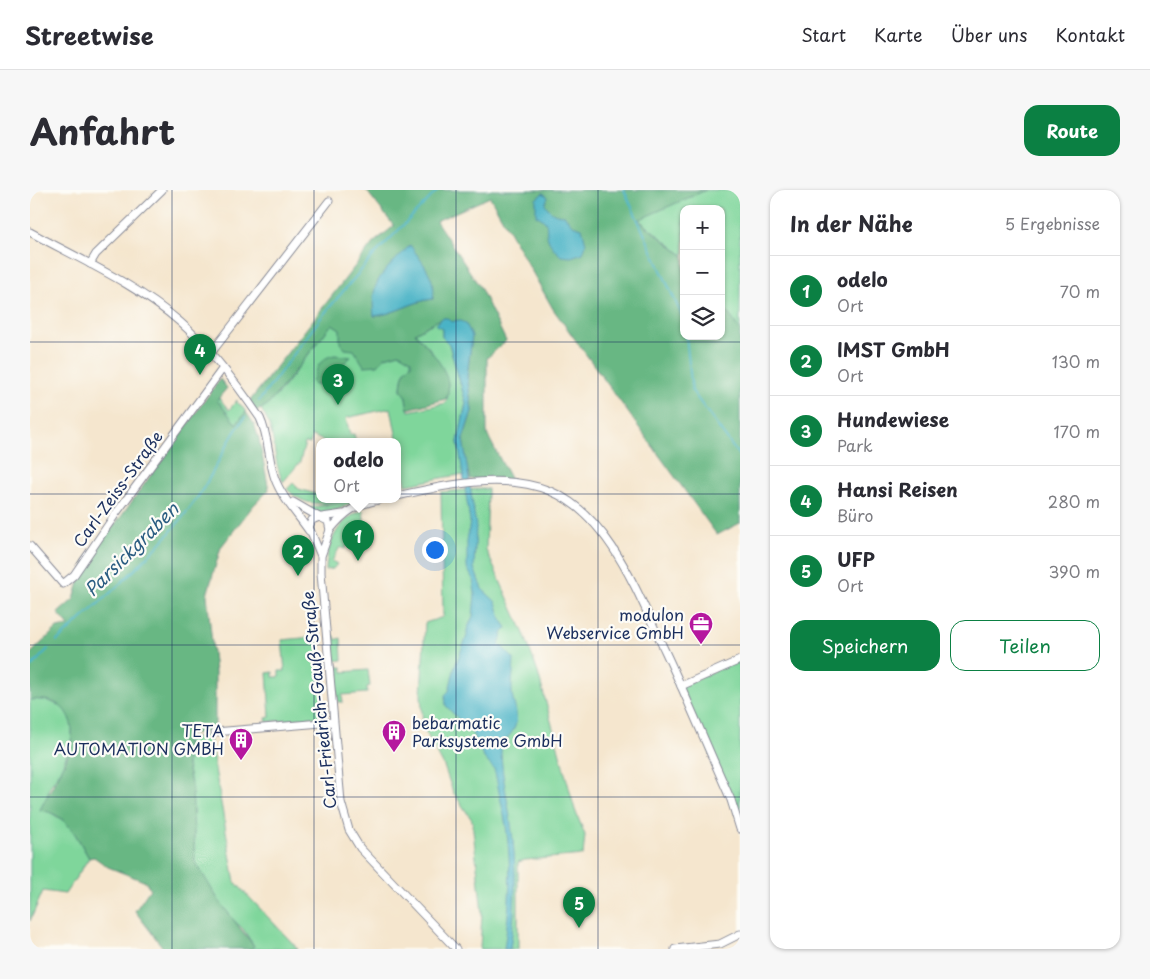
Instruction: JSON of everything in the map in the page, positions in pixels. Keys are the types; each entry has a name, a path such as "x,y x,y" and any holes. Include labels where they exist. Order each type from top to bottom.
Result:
{"street":[{"path":"90,264 96,254 162,190"},
{"path":"211,353 329,201"},
{"name":"Carl-Friedrich-Gauß-Straße","path":"30,232 144,296 178,320 211,353 240,390 266,429 274,477 310,533 321,556"},
{"name":"Carl-Zeiss-Straße","path":"30,546 63,584 74,575 117,512 223,368"},
{"path":"401,495 440,486 523,483 550,491 571,502 581,510 598,530 629,575 681,686 731,800 740,829"},
{"name":"Carl-Friedrich-Gauß-Straße","path":"283,493 298,506 321,517 343,514"},
{"name":"Carl-Friedrich-Gauß-Straße","path":"362,503 343,514 328,533 321,556 324,628 341,802 349,830 360,848 456,949"},
{"path":"321,517 328,521 328,533 320,538 310,533 311,522 321,517"},
{"path":"681,686 740,660"},
{"path":"215,732 333,722"},
{"path":"675,949 720,944 740,934"}],"green space":[{"path":"366,190 706,190 638,220 680,253 680,340 725,340 725,309 740,330 740,523 717,535 553,309 490,197 436,221 480,287 506,341 487,358 487,434 512,482 470,479 463,439 472,411 467,376 472,336 449,320 444,319 434,322 415,333 434,355 445,372 448,381 446,399 408,409 405,394 401,390 403,376 411,365 411,360 399,353 385,357 378,365 364,366 354,350 345,349 340,343 340,329 332,324 269,404 256,412 249,402 373,243 394,226","holes":["410,246 433,299 425,300 390,313 375,316 387,270"]},
{"path":"706,190 740,190 740,330 725,309 725,205 680,205 680,253 638,219"},
{"path":"442,318 436,325 442,328 442,337 449,344 466,403 458,442 464,475 406,485 401,459 401,438 397,438 391,408 346,418 350,435 354,434 355,438 317,438 312,436 310,444 305,443 300,462 283,482 279,472 270,428 261,409 278,394 332,324 340,329 354,349 385,357 399,353 412,360 411,365 403,376 401,389 405,394 409,411 446,403 448,395 431,350 415,333"},
{"path":"330,356 351,357 318,385 314,385 312,382 319,364"},
{"path":"220,379 227,388 217,400 236,424 246,412 254,424 259,439 269,490 253,506 221,547 207,595 215,672 215,732 187,734 187,766 192,788 195,861 219,901 254,946 251,949 164,949 135,911 150,889 146,882 108,867 94,857 89,858 64,821 49,812 40,810 65,761 72,735 71,722 65,711 58,704 49,701 30,700 30,654 57,628 69,626 58,613 74,599 86,559 120,518"},
{"path":"219,398 229,410 237,400 237,403 246,412 236,424 217,400"},
{"path":"293,483 299,489 316,494 316,503 306,502 293,495 287,489"},
{"path":"488,489 486,550 525,636 538,673 575,810 585,835 583,855 518,862 518,949 480,949 482,913 472,820 453,792 444,766 423,727 421,695 425,623 443,617 441,492"},
{"path":"337,503 353,503 324,514 311,511 312,507"},
{"path":"363,510 364,519 345,549 340,547 332,561 337,564 333,569 326,570 331,542 335,534 346,520"},
{"path":"318,631 324,716 267,722 266,718 270,717 267,673 273,672 273,677 279,677 279,671 285,671 282,640 313,637 312,632"},
{"path":"332,636 335,636 335,640 341,638 342,660 334,661"},
{"path":"740,660 740,810 735,811 681,686"},
{"path":"335,667 342,667 343,672 368,670 370,686 367,687 367,693 342,695 343,702 338,702"},
{"path":"30,700 50,702 62,707 69,715 72,725 72,736 64,762 49,790 50,812 70,825 89,858 65,894 43,891 30,921"},
{"path":"209,735 235,882 298,949 251,949 254,946 243,929 231,918 205,880 195,861 192,788 187,766 188,739"}],"water":[{"path":"543,193 548,197 545,204 551,211 555,214 564,215 572,225 582,228 586,244 583,253 571,257 561,256 550,243 546,223 536,215 536,199"},
{"path":"410,245 431,277 434,291 433,299 418,302 390,313 374,316 374,292 381,276"},
{"path":"442,318 447,318 451,322 459,320 466,324 472,336 467,376 472,411 463,439 476,526 474,568 482,589 496,602 501,619 507,628 503,632 499,644 514,659 512,689 516,723 501,749 515,871 514,918 510,949 504,949 510,888 508,841 494,769 484,758 472,733 446,706 445,695 449,691 455,666 473,616 475,594 473,579 467,568 467,542 470,521 458,442 466,403 449,344 442,337 442,328 436,325"}],"waterway":[{"name":"Parsickgraben","path":"259,401 323,315 374,255 438,190"},
{"path":"624,190 680,311"},
{"path":"686,340 692,391 740,457"},
{"name":"Parsickgraben","path":"57,641 145,560 177,524 199,495 245,417"},
{"name":"Parsickgraben","path":"30,668 48,649"}],"place":[{"name":"Hansi Reisen","path":"200,375"},
{"name":"Hundewiese","path":"338,405"},
{"name":"odelo","path":"358,561"},
{"name":"IMST GmbH","path":"298,576"},
{"name":"modulon Webservice GmbH","path":"701,645"},
{"name":"bebarmatic Parksysteme GmbH","path":"394,753"},
{"name":"TETA AUTOMATION GMBH","path":"241,761"},
{"name":"UFP","path":"579,928"}]}
